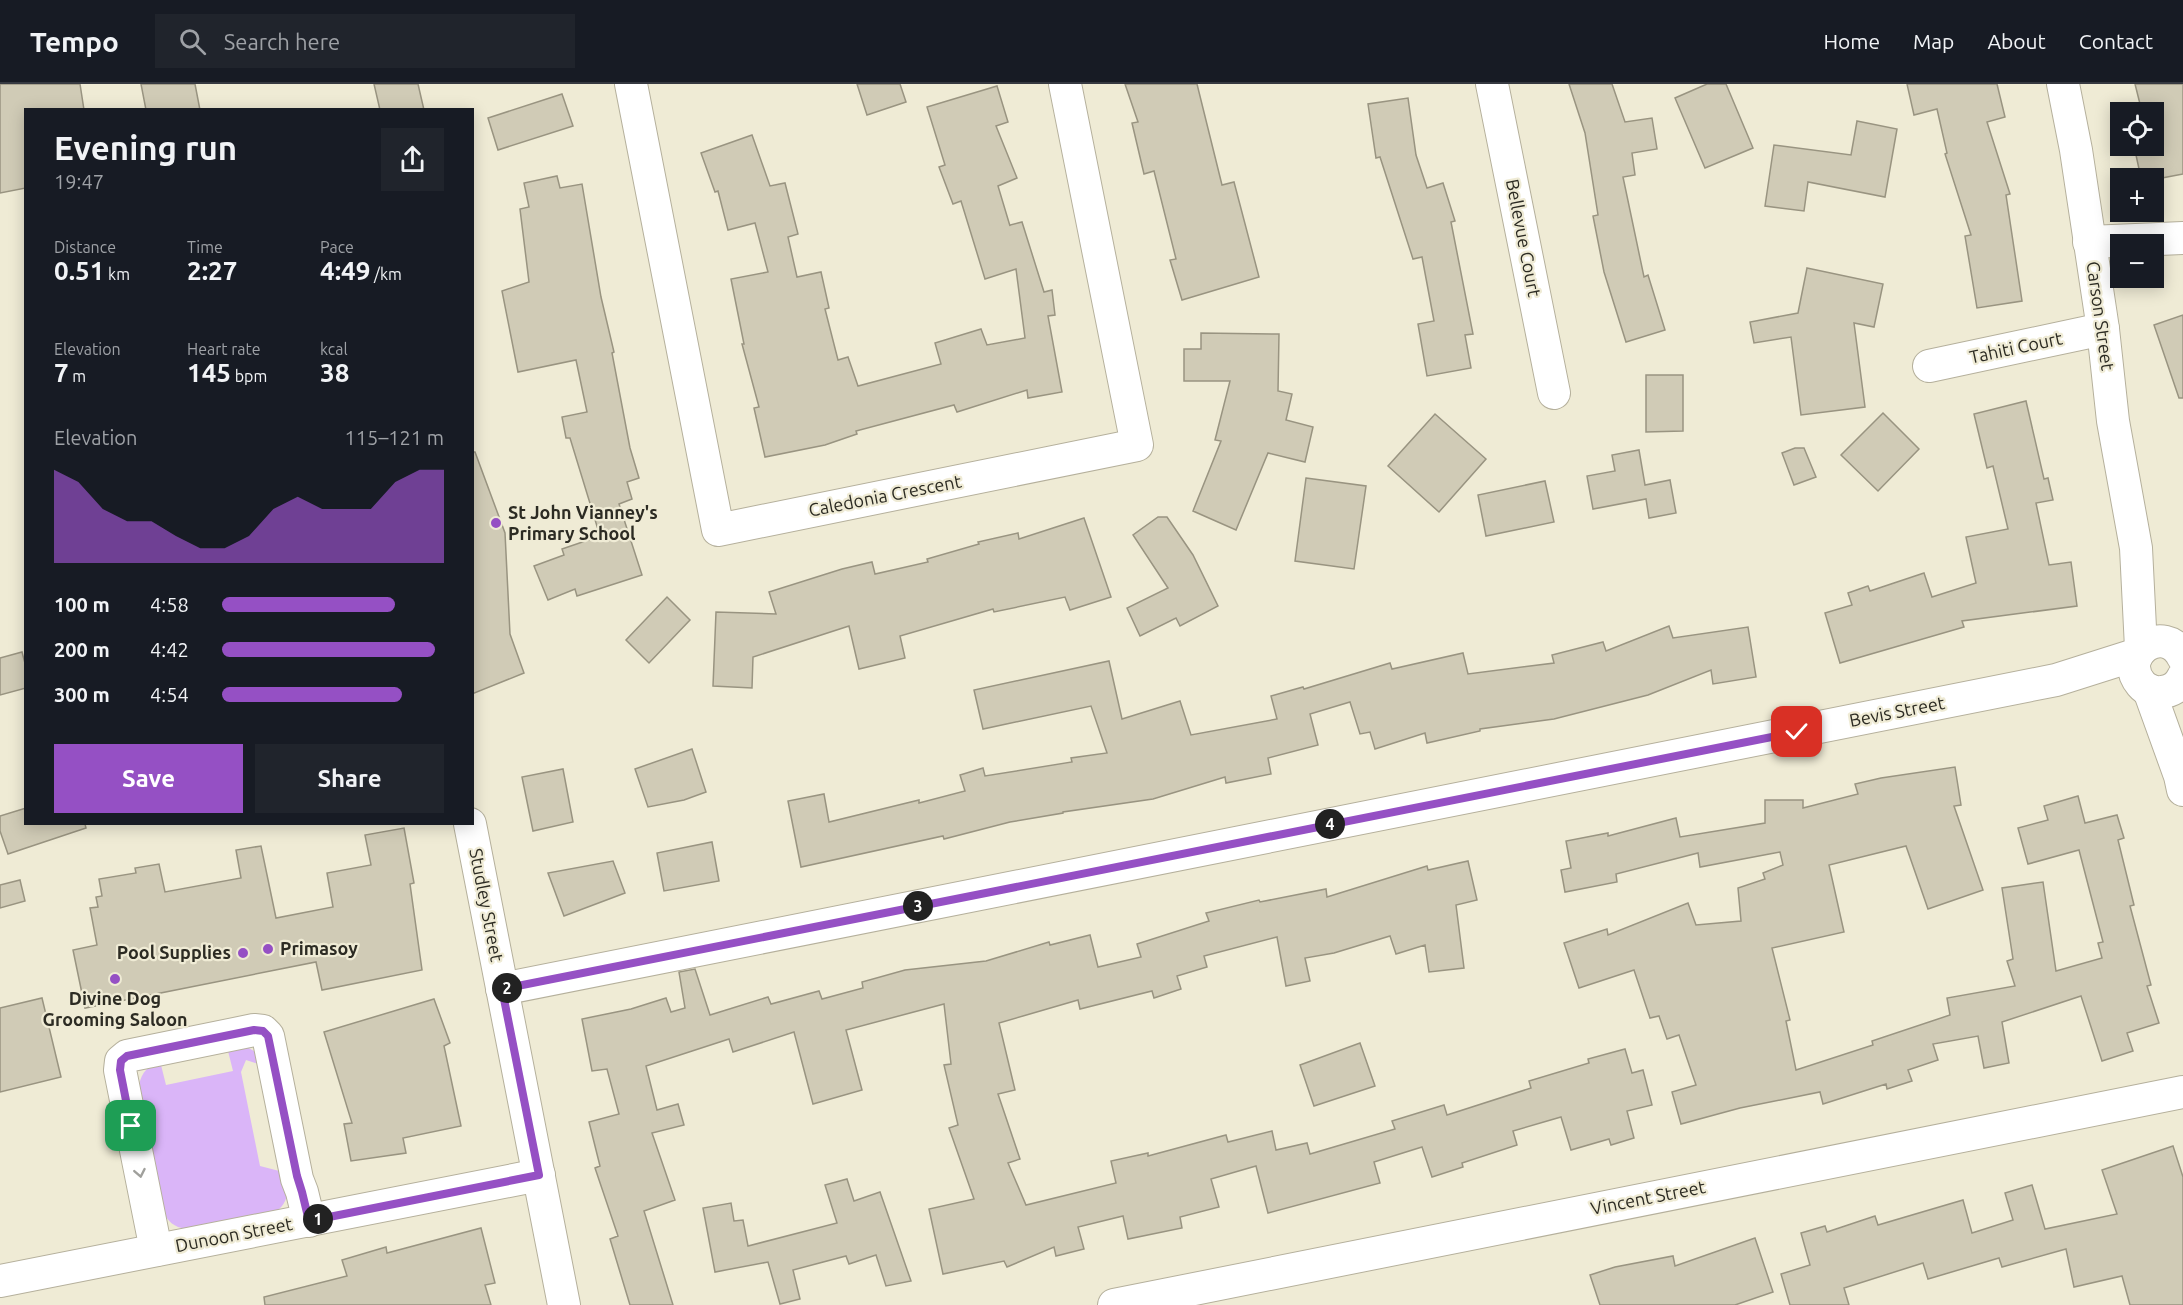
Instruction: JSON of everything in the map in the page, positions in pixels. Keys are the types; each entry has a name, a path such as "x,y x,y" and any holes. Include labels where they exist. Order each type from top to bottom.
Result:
{"street":[{"name":"Caledonia Crescent","path":"631,84 718,530 1137,445 1065,84"},
{"name":"Bellevue Court","path":"1492,84 1554,393"},
{"name":"Carson Street","path":"2063,84 2076,150 2089,242 2108,272 2103,330 2115,432 2136,548 2167,667 2182,783"},
{"path":"2089,242 2183,238"},
{"path":"2164,251 2183,244"},
{"name":"Tahiti Court","path":"1929,366 2103,330"},
{"name":"Bevis Street","path":"502,989 2056,680 2167,667"},
{"name":"Studley Street","path":"470,825 564,1305"},
{"path":"156,1250 124,1092 120,1070 121,1061 127,1056 254,1030 263,1031 268,1036 297,1176 309,1221"},
{"name":"Vincent Street","path":"1114,1305 2183,1092"},
{"name":"Dunoon Street","path":"0,1281 539,1175"}],"shaded area":[{"path":"245,1046 259,1054 265,1066 246,1060 241,1072 260,1166 287,1173 286,1200 275,1212 186,1229 178,1227 169,1221 163,1211 139,1085 140,1080 146,1070 160,1061 166,1085 233,1071 227,1047"}],"building":[{"path":"0,84 80,84 84,108 24,108 24,188 0,193"},
{"path":"141,84 195,84 200,108 146,108"},
{"path":"374,84 418,84 424,108 380,108"},
{"path":"857,84 900,84 906,102 867,115"},
{"path":"1125,84 1197,84 1222,185 1234,182 1259,277 1182,300 1170,260 1176,259 1154,171 1144,174 1132,123 1138,122"},
{"path":"1569,84 1612,84 1625,122 1652,118 1657,149 1632,153 1635,175 1623,177 1644,277 1648,275 1665,330 1626,342 1604,272 1593,216 1598,215 1585,133"},
{"path":"1707,84 1726,84 1753,148 1705,168 1675,98"},
{"path":"1907,84 1997,84 2005,117 1987,122 2010,194 2006,195 2022,301 1977,308 1965,236 1971,235 1945,154 1947,153 1937,109 1914,115"},
{"path":"2135,84 2183,84 2183,174 2164,178 2164,168 2139,168 2136,156 2164,156 2164,102 2140,102"},
{"path":"997,86 1008,122 996,126 1017,178 998,186 1010,226 1022,222 1044,292 1052,290 1055,315 1048,316 1062,392 1028,398 1027,390 957,412 954,405 856,431 857,434 825,445 765,457 754,408 759,407 742,344 744,344 731,279 768,272 755,223 728,230 718,191 715,192 701,153 752,135 770,186 785,183 798,234 788,237 797,277 821,272 829,308 825,309 838,360 848,357 858,386 941,364 935,343 981,329 987,345 1025,338 1016,269 985,279 961,201 953,204 939,167 945,165 927,107"},
{"path":"562,94 573,126 498,150 488,118"},
{"path":"1408,98 1416,155 1427,188 1443,183 1455,221 1451,222 1473,334 1465,335 1471,368 1427,376 1418,324 1434,321 1422,257 1413,259 1380,157 1376,158 1368,104"},
{"path":"1857,121 1897,129 1885,197 1808,182 1804,211 1765,206 1774,145 1851,155"},
{"path":"557,176 560,188 582,184 630,448 639,478 627,482 632,499 619,504 642,575 577,596 575,589 548,600 534,566 564,555 562,549 600,536 570,438 566,438 562,417 587,412 576,360 518,372 502,291 529,282 520,209 529,207 524,183"},
{"path":"1807,268 1883,284 1874,327 1854,323 1865,407 1801,415 1791,337 1754,343 1750,322 1798,313"},
{"path":"2183,315 2183,398 2179,398 2154,325"},
{"path":"1201,333 1279,334 1278,391 1292,394 1286,420 1313,427 1305,462 1268,453 1236,530 1193,511 1221,441 1215,440 1230,381 1184,381 1184,349 1201,349"},
{"path":"1646,375 1683,375 1683,431 1646,432"},
{"path":"2026,401 2044,479 2048,478 2053,500 2036,503 2049,565 2071,562 2077,606 1962,621 1964,627 1840,663 1825,613 1852,605 1848,593 1868,586 1870,591 1924,573 1932,597 1976,583 1966,537 2008,529 1993,466 1987,468 1974,414"},
{"path":"1883,413 1919,449 1878,491 1841,455"},
{"path":"1435,414 1486,459 1439,512 1388,466"},
{"path":"1795,448 1804,448 1816,477 1794,485 1782,453"},
{"path":"1639,450 1645,485 1670,480 1676,513 1649,518 1646,499 1593,509 1587,476 1615,471 1612,455"},
{"path":"474,452 505,533 510,634 524,673 474,693"},
{"path":"1306,478 1366,486 1354,569 1295,561"},
{"path":"1545,481 1554,522 1486,536 1478,495"},
{"path":"1158,517 1167,517 1193,555 1218,606 1180,626 1176,618 1140,636 1127,608 1168,588 1133,535"},
{"path":"1084,518 1111,597 1070,610 1065,597 994,612 993,609 900,636 905,658 859,669 849,626 753,657 752,688 713,686 716,612 776,614 769,592 842,569 872,562 875,574 928,562 927,559 979,544 978,542 1018,533 1019,539"},
{"path":"667,597 690,620 649,663 626,640"},
{"path":"1669,626 1673,638 1748,627 1756,677 1713,684 1711,670 1648,695 1554,719 1480,729 1480,731 1427,743 1425,733 1375,749 1370,732 1360,734 1350,702 1310,714 1318,745 1268,758 1271,774 1226,783 1225,777 1153,799 1010,822 944,839 943,836 801,867 788,801 824,794 829,822 965,791 960,775 983,768 985,776 1072,762 1071,758 1107,753 1091,706 983,729 974,690 1109,661 1122,719 1180,701 1191,735 1277,719 1271,696 1303,687 1304,689 1390,663 1392,669 1463,653 1468,674 1554,663 1552,655 1603,642 1606,651"},
{"path":"22,652 24,689 0,695 0,658"},
{"path":"692,749 706,792 684,800 648,807 635,769"},
{"path":"1955,767 1961,805 1954,806 1983,890 1928,909 1906,846 1829,865 1844,932 1772,948 1790,1020 1786,1021 1796,1070 1873,1045 1872,1041 1950,1015 1947,998 2015,986 2007,961 2013,959 2002,888 2043,882 2056,971 2102,958 2098,943 2103,942 2079,850 2028,864 2018,828 2048,820 2044,806 2078,796 2085,823 2117,815 2124,838 2118,840 2134,905 2130,906 2151,985 2147,986 2159,1023 2127,1033 2133,1051 2102,1061 2081,996 2002,1022 2009,1063 1984,1068 1978,1036 1933,1044 1938,1060 1908,1070 1912,1081 1887,1089 1886,1084 1823,1104 1820,1092 1740,1108 1681,1124 1672,1092 1696,1085 1679,1035 1667,1039 1659,1016 1650,1018 1634,970 1579,988 1564,943 1607,929 1608,935 1688,903 1696,925 1741,921 1738,888 1765,879 1763,873 1783,865 1780,852 1700,867 1698,853 1616,874 1617,882 1565,892 1561,870 1571,868 1566,841 1608,833 1608,836 1676,818 1680,837 1765,823 1765,800 1803,800 1803,808 1858,794 1855,784"},
{"path":"563,769 573,822 533,831 522,777"},
{"path":"24,809 24,825 85,825 86,828 8,854 0,831 0,816"},
{"path":"404,828 414,883 410,884 422,970 322,990 316,962 85,1008 73,950 97,945 90,908 98,907 96,897 102,896 99,879 136,873 135,868 159,864 165,892 241,878 236,850 261,846 276,918 333,907 327,873 371,865 365,835"},
{"path":"712,842 719,881 664,891 657,853"},
{"path":"613,861 625,893 564,916 548,873"},
{"path":"1468,861 1477,900 1456,905 1464,968 1429,972 1425,945 1396,954 1390,936 1334,953 1305,958 1310,981 1286,986 1277,937 1204,956 1207,967 1177,976 1181,989 1154,998 1152,991 1080,1009 1078,1000 999,1023 1015,1090 998,1094 1020,1159 1008,1163 1026,1205 1116,1183 1111,1161 1148,1153 1148,1156 1226,1135 1228,1142 1272,1131 1276,1150 1307,1143 1310,1154 1395,1129 1392,1121 1444,1105 1447,1115 1531,1088 1529,1081 1589,1063 1588,1059 1625,1049 1632,1073 1643,1070 1652,1105 1627,1111 1634,1138 1611,1145 1609,1139 1571,1150 1561,1117 1513,1131 1517,1145 1462,1163 1463,1167 1432,1177 1422,1147 1374,1162 1380,1183 1268,1213 1256,1166 1211,1179 1219,1207 1180,1217 1182,1228 1128,1239 1123,1216 1078,1227 1084,1249 1056,1256 1054,1247 1007,1267 1004,1261 943,1274 929,1209 974,1199 949,1128 958,1125 944,1065 951,1064 944,1004 846,1030 862,1090 813,1104 794,1032 733,1052 729,1039 646,1066 657,1110 678,1104 684,1125 652,1133 675,1200 644,1211 673,1305 630,1305 610,1239 618,1236 595,1168 600,1166 589,1122 619,1114 607,1069 592,1071 582,1019 631,1009 666,998 671,1012 685,1008 679,972 695,969 710,1015 768,997 771,1004 819,991 822,999 863,988 862,982 905,970 986,961 1049,942 1050,945 1090,935 1098,967 1141,957 1137,944 1209,921 1206,913 1259,900 1260,902 1326,889 1327,897 1427,866 1428,870"},
{"path":"20,880 25,901 0,908 0,885"},
{"path":"42,998 61,1077 0,1092 0,1008"},
{"path":"434,999 450,1043 444,1046 461,1126 403,1138 406,1153 351,1161 344,1124 352,1123 324,1032"},
{"path":"1360,1043 1375,1086 1314,1106 1300,1065"},
{"path":"2173,1146 2183,1177 2183,1305 2130,1305 2122,1276 2074,1287 2066,1249 2002,1267 1999,1258 1928,1279 1923,1263 1844,1288 1849,1305 1790,1305 1781,1274 1810,1265 1801,1233 1825,1226 1827,1232 1875,1216 1878,1225 1963,1200 1972,1233 2013,1220 2005,1193 2032,1185 2045,1229 2117,1214 2102,1170"},
{"path":"847,1179 854,1201 880,1192 911,1281 886,1286 876,1255 849,1264 846,1256 793,1270 800,1299 780,1304 768,1262 715,1272 703,1208 731,1203 734,1221 743,1220 748,1246 837,1223 825,1185"},
{"path":"481,1228 495,1283 485,1285 491,1305 265,1305 264,1297 347,1276 342,1260 386,1247 387,1253"},
{"path":"1755,1238 1773,1292 1735,1305 1600,1305 1590,1275 1615,1267 1673,1256 1675,1266"}],"place":[{"name":"St John Vianney's Primary School","path":"496,523"},
{"name":"Primasoy","path":"268,949"},
{"name":"Pool Supplies","path":"243,953"},
{"name":"Divine Dog Grooming Saloon","path":"115,979"}],"route":[{"path":"131,1126 120,1070 121,1061 127,1056 254,1030 263,1031 268,1036 297,1176 309,1221 539,1175 502,989 1797,732"}]}
